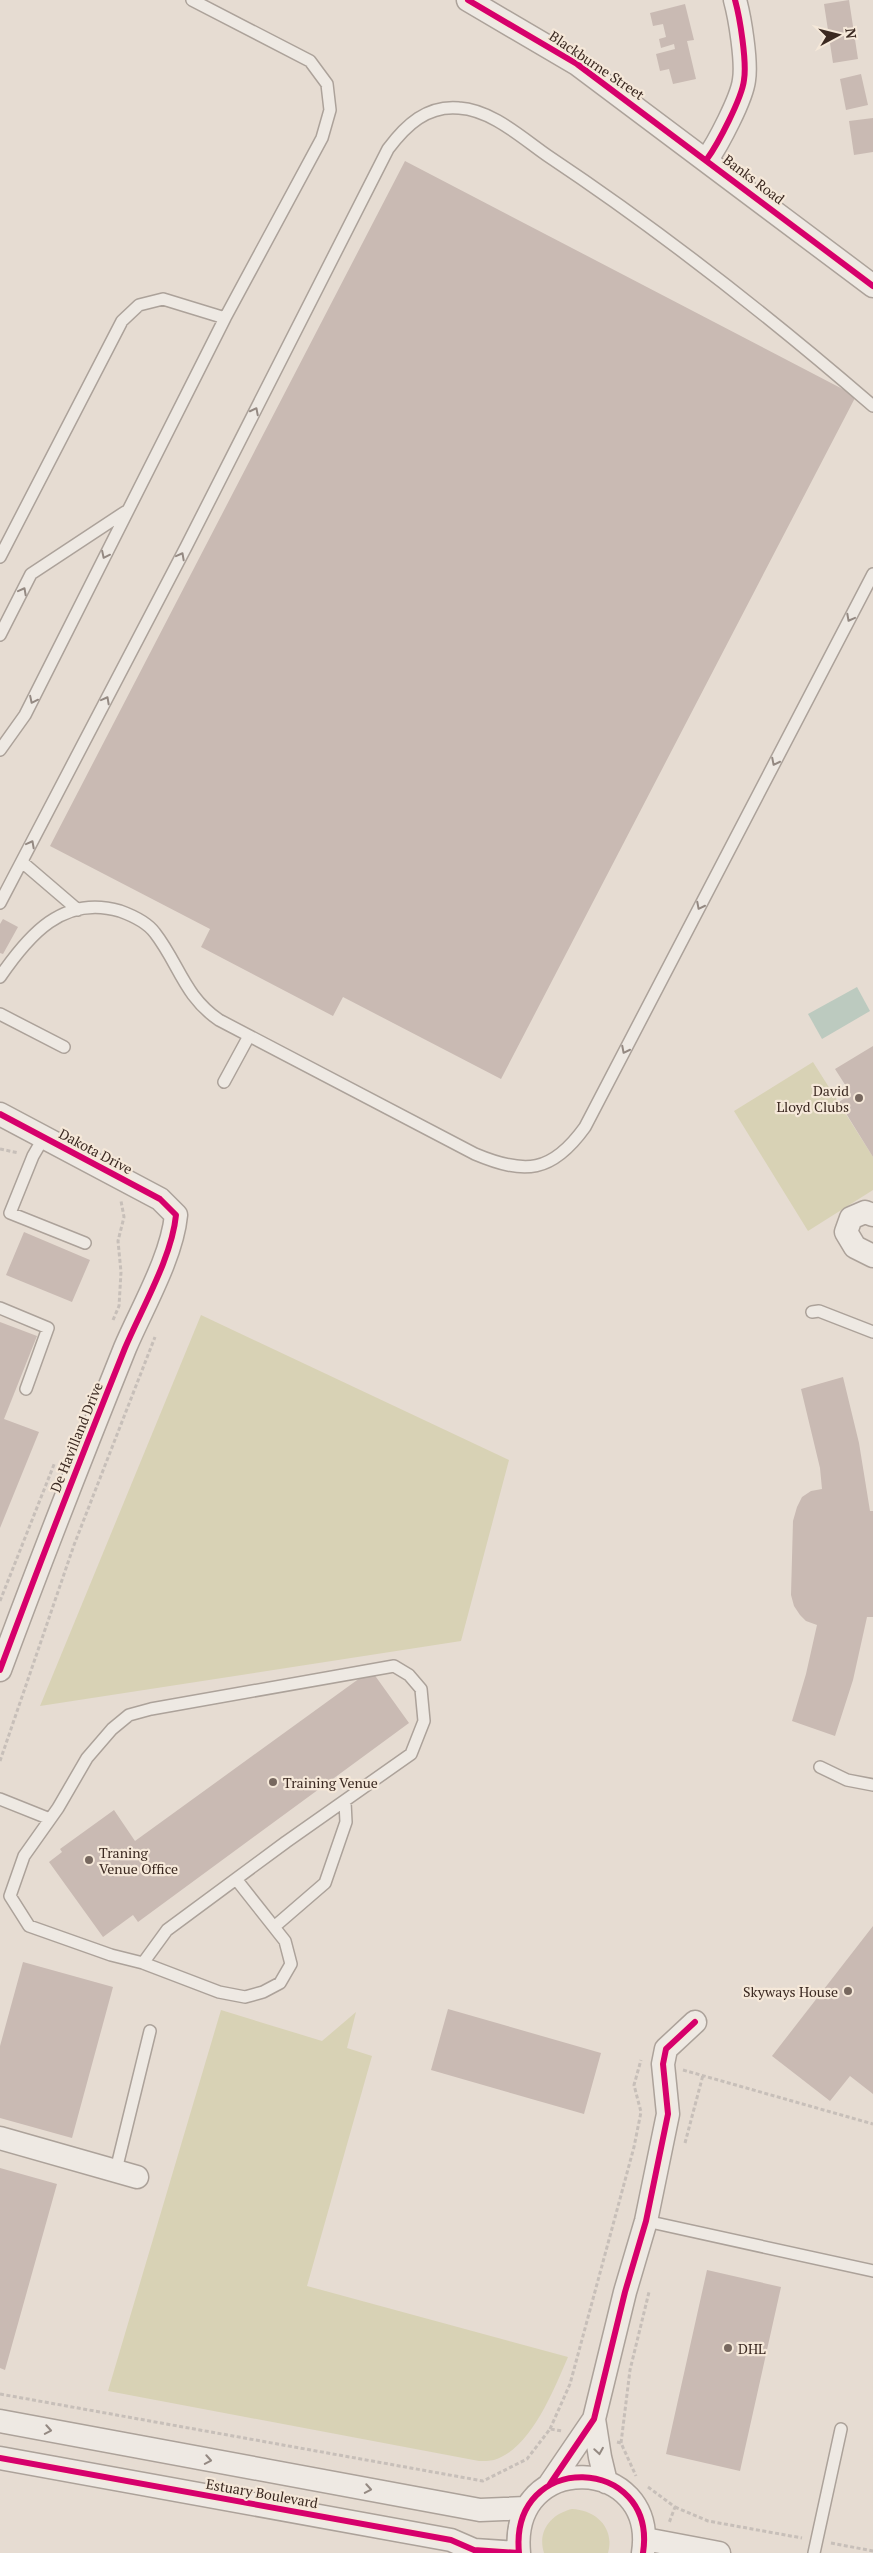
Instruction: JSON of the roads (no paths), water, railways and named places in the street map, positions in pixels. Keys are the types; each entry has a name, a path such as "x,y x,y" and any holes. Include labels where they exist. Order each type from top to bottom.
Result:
{"street":[{"name":"Blackburne Street","path":"468,0 577,64 707,159"},
{"name":"Banks Road","path":"735,0 740,21 744,80 719,143 707,159 873,286"},
{"name":"Dakota Drive","path":"0,1114 38,1146 160,1199 176,1215"},
{"path":"873,1215 865,1212 851,1218 846,1232 855,1248 873,1256"},
{"name":"De Havilland Drive","path":"0,1670 53,1528 133,1328 174,1235 176,1215"},
{"path":"549,2484 594,2419 625,2292 646,2221 668,2114 663,2064 666,2049 695,2022"},
{"path":"0,2138 126,2173"},
{"path":"594,2419 606,2482"},
{"name":"Estuary Boulevard","path":"0,2421 480,2510 526,2508"},
{"name":"Estuary Boulevard","path":"0,2458 451,2540 474,2550 519,2553"},
{"path":"519,2553 518,2537 520,2522 526,2508 536,2494 549,2484 565,2478 581,2476 616,2486 632,2500 642,2519 644,2546 719,2553"}],"lane":[{"path":"0,750 26,715 126,511 225,318 322,138 330,110 327,84 310,61 192,0"},
{"path":"0,903 182,555 388,149 402,130 422,116 440,108 460,108 482,112 586,180 781,327 873,406"},
{"path":"0,557 122,322 139,305 163,299 225,318"},
{"path":"0,635 31,574 126,511"},
{"path":"0,977 34,934 46,923 64,914 78,910 108,908 141,922 154,931 190,993 203,1009 249,1036 502,1166 523,1168 544,1164 560,1155 574,1142 585,1127 873,574"},
{"path":"22,862 78,910"},
{"path":"0,1014 64,1047"},
{"path":"224,1082 249,1036"},
{"path":"38,1146 10,1213 85,1243"},
{"path":"0,1308 48,1328 26,1389"},
{"path":"812,1312 819,1311 873,1332"},
{"path":"143,1963 167,1930 236,1879 412,1754 424,1720 421,1690 409,1675 394,1666 151,1708 129,1715 112,1729 87,1758 50,1819 24,1856 10,1896 29,1926 111,1955 143,1963 219,1992 245,1997 264,1992 280,1984 291,1964 285,1940 236,1879"},
{"path":"820,1767 847,1780 873,1784"},
{"path":"0,1799 50,1819"},
{"path":"274,1927 325,1883 346,1822 345,1802"},
{"path":"126,2173 150,2031"},
{"path":"646,2221 873,2271"},
{"path":"814,2553 841,2429"}],"place":[{"name":"David Lloyd Clubs","path":"859,1098"},
{"name":"Training Venue","path":"273,1782"},
{"name":"Traning Venue Office","path":"89,1860"},
{"name":"Skyways House","path":"848,1991"},
{"name":"DHL","path":"728,2348"}]}
